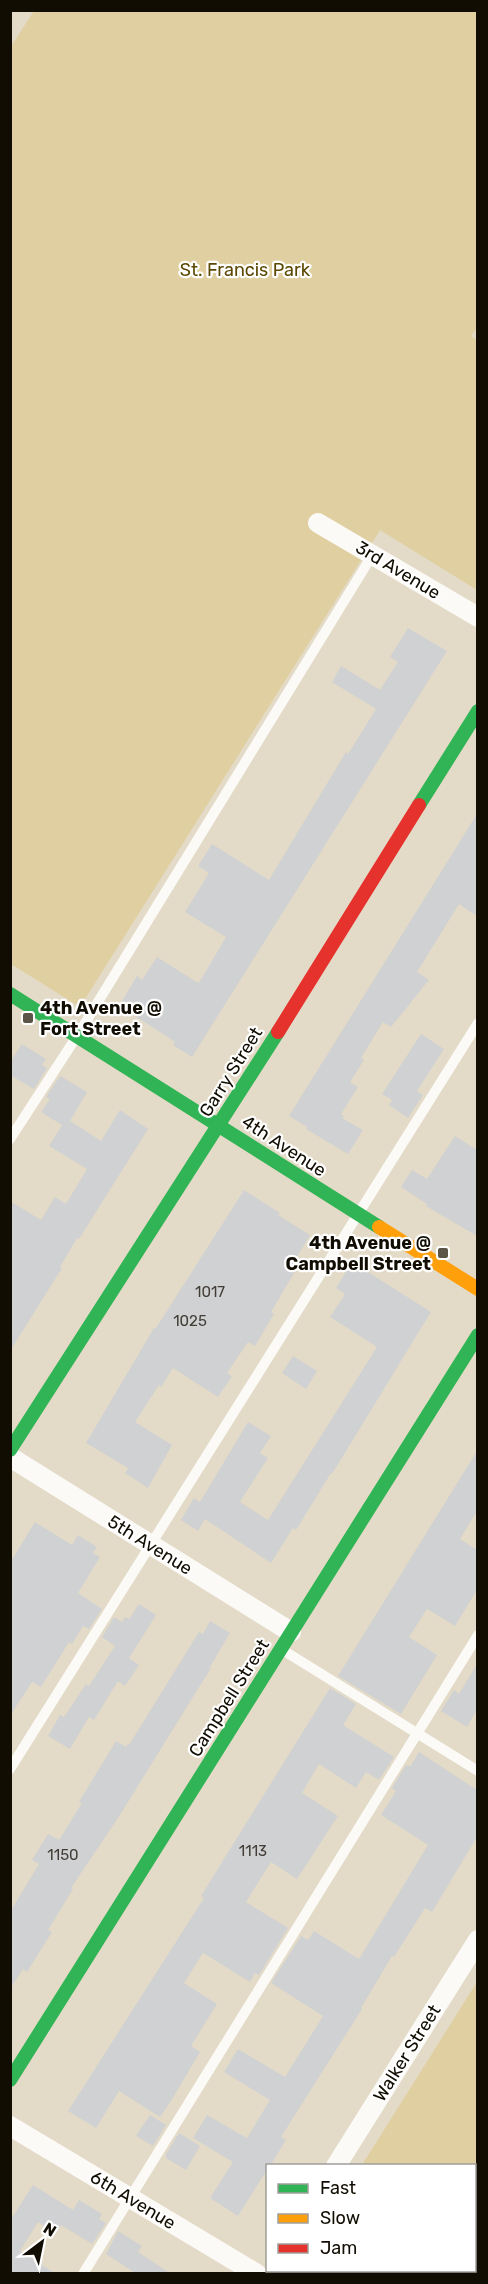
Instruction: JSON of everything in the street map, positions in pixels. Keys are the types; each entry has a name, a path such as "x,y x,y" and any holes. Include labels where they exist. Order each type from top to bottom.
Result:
{"street":[{"name":"3rd Avenue","path":"318,523 477,617"},
{"name":"Garry Street","path":"10,1450 219,1126 477,711"},
{"name":"4th Avenue","path":"10,994 477,1289"},
{"name":"Campbell Street","path":"10,2080 477,1335"},
{"name":"5th Avenue","path":"10,1457 291,1632"},
{"name":"Walker Street","path":"337,2164 477,1940"},
{"name":"6th Avenue","path":"10,2126 256,2274"}],"lane":[{"path":"10,1139 77,1036 373,554"},
{"path":"10,1768 477,1023"},
{"path":"83,2274 477,1635"},
{"path":"281,1649 477,1771"}],"green space":[{"name":"St. Francis Park","path":"34,11 477,11 478,326 471,336 478,341 477,590 380,530 80,1007 11,964 10,48"},
{"path":"477,1982 477,2273 299,2274 296,2272 476,2272 476,2164 363,2164"}],"building":[{"path":"408,628 447,651 192,1057 173,1045 175,1042 119,1006 137,976 142,980 157,957 198,983 226,937 185,912 209,873 198,866 212,844 269,880 346,752 348,754 376,709 332,682 341,666 380,690 398,662 390,657"},
{"path":"477,814 477,916 459,904 417,972 429,980 391,1027 383,1022 361,1058 364,1060 350,1082 358,1087 341,1114 344,1116 342,1118 363,1130 348,1154 289,1116"},
{"path":"421,1034 444,1049 417,1091 423,1095 408,1118 389,1105 392,1100 382,1094"},
{"path":"22,1044 46,1059 42,1065 47,1068 34,1089 10,1075 10,1062"},
{"path":"60,1076 87,1092 70,1121 101,1141 120,1110 148,1129 79,1239 77,1238 60,1267 62,1268 10,1351 10,1201 41,1220 55,1197 66,1204 87,1169 49,1146 62,1125 41,1112 50,1099 46,1097"},
{"path":"455,1136 477,1150 477,1236 426,1206 427,1204 401,1187 412,1170 427,1179"},
{"path":"244,1190 310,1235 292,1265 297,1268 271,1312 274,1314 255,1346 248,1342 227,1373 232,1376 218,1397 173,1368 135,1422 172,1445 148,1488 125,1473 128,1468 86,1443 154,1328"},
{"path":"352,1262 431,1312 332,1474 296,1530 293,1528 271,1563 205,1519 198,1531 181,1520 194,1498 200,1502 248,1422 271,1436 260,1453 268,1458 240,1502 268,1520 377,1347 330,1317 345,1294 336,1288"},
{"path":"293,1356 317,1371 306,1389 282,1373"},
{"path":"477,1451 477,1511 460,1539 477,1550 477,1590 455,1626 427,1609 409,1637 437,1655 401,1714 338,1676"},
{"path":"35,1522 72,1545 78,1535 97,1547 93,1553 100,1557 78,1593 102,1609 89,1629 83,1626 72,1644 69,1642 41,1687 32,1682 10,1716 10,1563"},
{"path":"139,1604 156,1615 129,1658 139,1665 125,1686 118,1681 94,1720 89,1717 70,1749 48,1736 60,1715 64,1717 86,1684 89,1686 115,1646 102,1637 114,1617 122,1622 125,1617 129,1619"},
{"path":"210,1621 230,1633 211,1668 118,1818 71,1888 73,1889 48,1930 52,1932 27,1972 23,1969 10,1989 10,1912 39,1864 32,1860 48,1834 59,1840 116,1741 126,1747 129,1745 199,1632 203,1634"},
{"path":"477,1664 477,1710 467,1727 441,1711 454,1690 459,1694"},
{"path":"330,1688 356,1704 343,1725 394,1757 379,1780 366,1772 356,1788 319,1764 302,1793 338,1816 297,1879 271,1862 246,1902 288,1928 259,1975 255,1973 250,1982 203,1953 184,1983 217,2004 191,2046 200,2052 171,2101 160,2117 119,2091 96,2128 68,2111 204,1898 201,1896"},
{"path":"419,1752 477,1790 477,1837 432,1912 425,1908 394,1957 392,1956 362,2009 281,2137 286,2140 271,2164 266,2164 266,2172 238,2216 210,2198 233,2162 193,2138 207,2115 247,2138 270,2100 224,2072 238,2049 285,2077 323,2016 271,1983 301,1936 308,1940 314,1931 359,1959 428,1845 381,1815 396,1791 392,1788 406,1765 410,1767"},
{"path":"150,2115 166,2125 153,2146 136,2136"},
{"path":"179,2133 200,2146 186,2170 166,2158 166,2154"},
{"path":"33,2185 73,2210 79,2200 102,2214 99,2219 106,2223 92,2244 61,2225 56,2233 38,2222 20,2251 56,2274 10,2274 10,2221"},
{"path":"118,2231 142,2246 138,2252 171,2274 137,2274 106,2254"}],"traffic: fast":[{"path":"419,805 478,711"},
{"path":"10,994 379,1227"},
{"path":"10,1450 278,1032"},
{"path":"10,2080 478,1335"}],"traffic: slow":[{"path":"379,1227 478,1289"}],"traffic: jam":[{"path":"278,1032 419,805"}],"place":[{"name":"4th Avenue @ Fort Street","path":"28,1018"},
{"name":"4th Avenue @ Campbell Street","path":"443,1253"}]}
